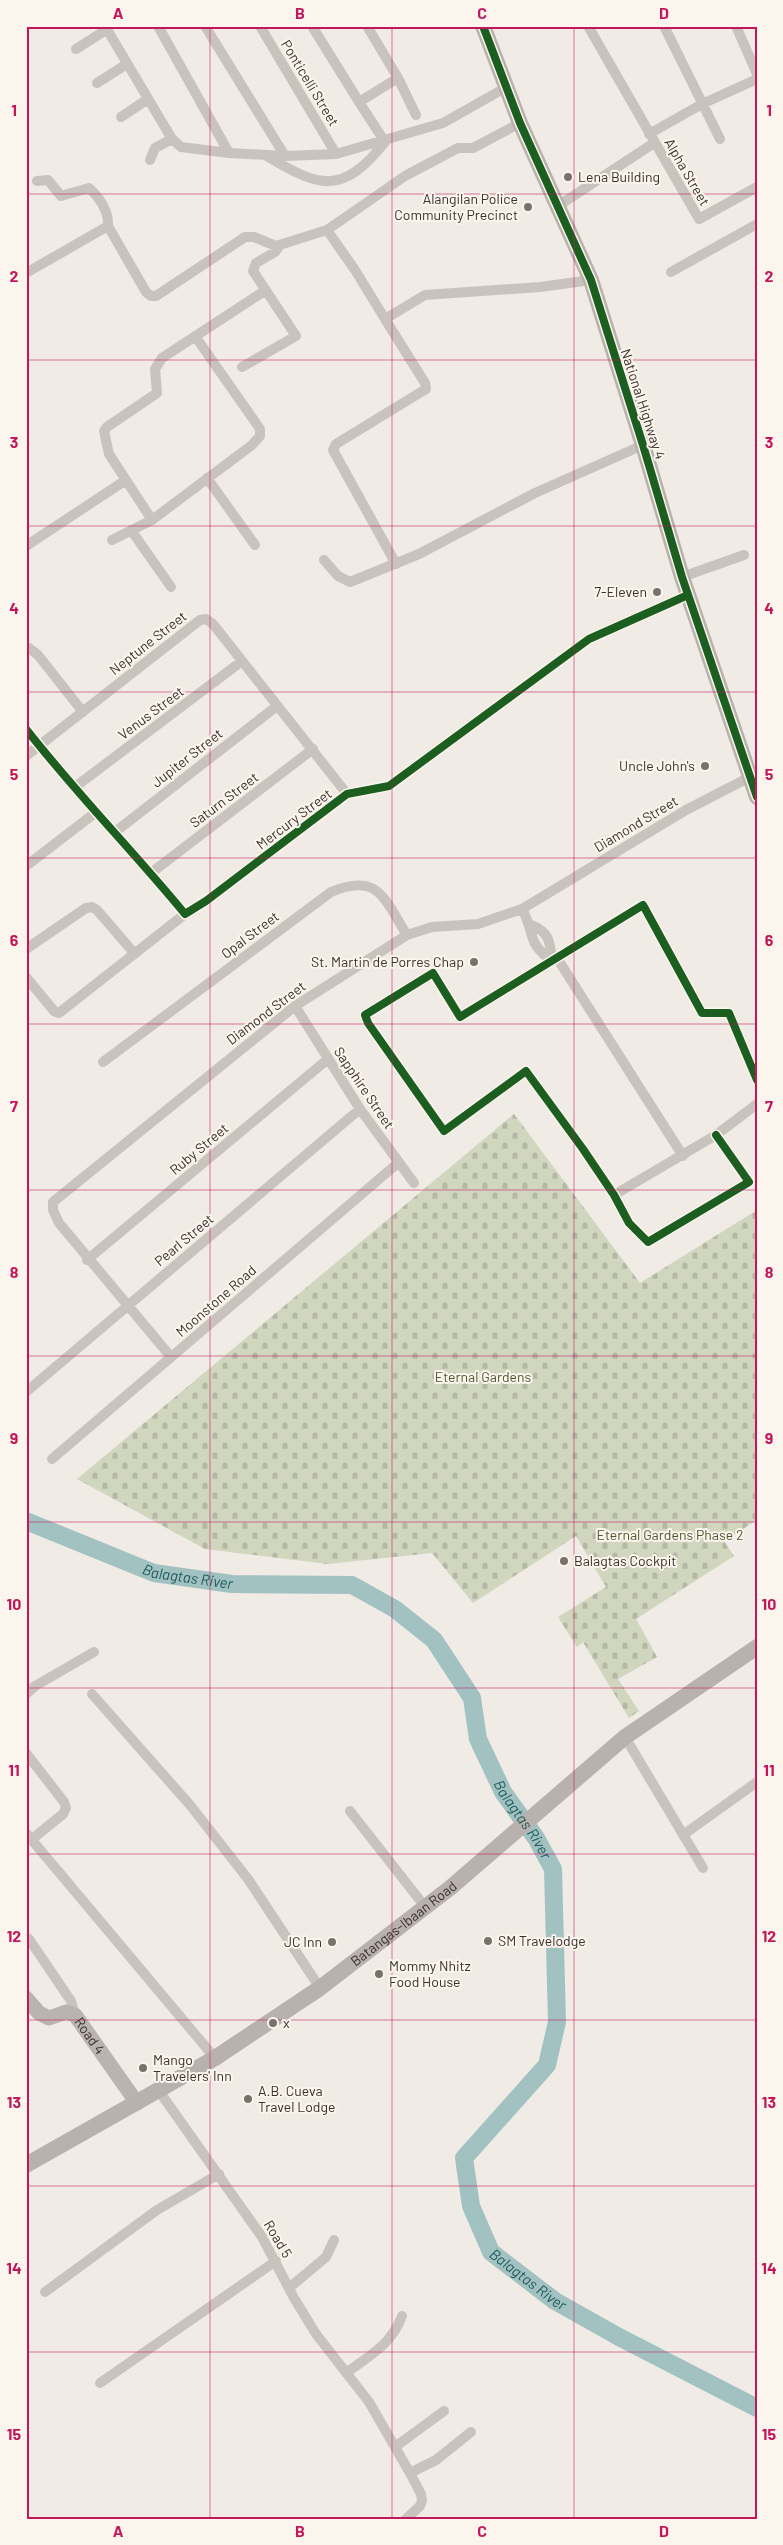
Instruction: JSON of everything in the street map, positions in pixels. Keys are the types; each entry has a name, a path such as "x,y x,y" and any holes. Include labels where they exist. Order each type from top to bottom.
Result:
{"main road":[{"name":"National Highway 4","path":"483,26 505,88 591,280 644,445 682,577 757,797"},
{"name":"Batangas-Ibaan Road","path":"26,2165 214,2058 320,1988 426,1908 625,1737 757,1647"}],"street":[{"path":"158,26 229,153"},
{"path":"205,26 285,156"},
{"name":"Ponticelli Street","path":"260,26 336,154"},
{"path":"312,26 385,142"},
{"path":"367,26 398,78 416,114"},
{"path":"588,26 652,138"},
{"path":"664,26 720,139"},
{"path":"736,26 757,74"},
{"path":"76,49 105,28 172,139 181,147 229,153 285,156 336,154 385,142 443,124 505,88"},
{"path":"97,82 127,64"},
{"path":"359,102 398,78"},
{"path":"558,206 702,104 757,79"},
{"path":"121,118 148,99"},
{"path":"37,181 48,180 61,196 89,188 97,194 109,218 108,226 146,292 151,296 156,296 244,237 254,237 271,246 280,245 327,230 405,176 458,148 473,148 520,123"},
{"name":"Alpha Street","path":"652,138 699,219 757,187"},
{"path":"150,160 155,148 172,139"},
{"path":"264,155 301,176 316,181 334,182 352,176 368,162 385,142"},
{"path":"671,272 757,224"},
{"path":"26,273 108,226"},
{"path":"327,230 355,270 425,383 426,389 336,444 333,450 396,564"},
{"path":"242,368 296,336 253,272 254,265 275,252 280,245"},
{"path":"385,319 425,294 540,287 591,280"},
{"path":"152,520 109,454 104,431 107,427 154,397 157,392 156,364 266,290"},
{"path":"112,540 152,520 252,445 260,436 260,429 195,336"},
{"path":"324,560 338,576 350,582 419,554 535,494 644,445"},
{"path":"207,478 255,545"},
{"path":"26,546 126,480"},
{"path":"131,530 171,587"},
{"path":"682,577 744,555"},
{"name":"Mercury Street","path":"26,978 54,1011 59,1013 185,914 206,901 347,794 389,786 589,639 688,595"},
{"name":"Neptune Street","path":"26,756 200,620 206,619 213,624 347,794"},
{"path":"26,649 29,648 38,654 83,712"},
{"name":"Venus Street","path":"75,787 242,661"},
{"name":"Jupiter Street","path":"115,832 277,706"},
{"path":"26,729 95,813 115,832 185,914"},
{"name":"Saturn Street","path":"151,873 313,750"},
{"name":"Diamond Street","path":"171,1357 87,1260 59,1223 53,1210 53,1202 294,1006 407,934 432,927 478,924 522,908 686,810 750,777"},
{"path":"26,866 95,813"},
{"name":"Opal Street","path":"102,1062 331,892 349,884 367,884 379,892 407,934"},
{"path":"716,1135 749,1182 648,1242 629,1223 614,1195 526,1071 448,1130 442,1130 368,1023 365,1015 432,973 460,1017 643,905 702,1013 729,1013 757,1080"},
{"path":"26,949 86,908 92,907 97,910 134,953"},
{"path":"522,908 531,925 530,937 538,950 554,959 683,1156"},
{"name":"Sapphire Street","path":"294,1006 360,1109 414,1183"},
{"name":"Ruby Street","path":"87,1260 328,1059"},
{"path":"614,1195 683,1156 716,1135 757,1104"},
{"name":"Pearl Street","path":"26,1392 360,1109"},
{"name":"Moonstone Road","path":"52,1459 398,1163"},
{"path":"26,1694 35,1686 94,1652"},
{"path":"92,1694 190,1805 248,1879 320,1988"},
{"path":"625,1737 703,1868"},
{"path":"26,1753 64,1802 66,1808 63,1814 29,1836 214,2058"},
{"path":"683,1835 757,1782"},
{"path":"350,1811 426,1908"},
{"path":"29,1939 71,2001 75,2015"},
{"name":"Road 4","path":"26,1998 39,2013 49,2018 66,2012 75,2015 137,2103"},
{"name":"Road 5","path":"158,2091 219,2174 276,2261 289,2288 316,2334 369,2402 421,2494 422,2501 420,2506 406,2519"},
{"path":"45,2292 157,2210 219,2174"},
{"path":"289,2288 326,2257 334,2240"},
{"path":"100,2383 149,2347 276,2261"},
{"path":"346,2373 387,2342 397,2332 402,2316"},
{"path":"395,2447 444,2411"},
{"path":"410,2473 436,2460 471,2432"}],"green space":[{"name":"Eternal Gardens","path":"514,1114 640,1283 757,1210 757,1520 724,1541 734,1556 636,1619 657,1657 618,1679 639,1711 629,1718 583,1642 577,1647 558,1617 606,1587 576,1536 473,1603 432,1553 328,1564 205,1549 77,1479"}],"waterway":[{"name":"Balagtas River","path":"26,1521 154,1573 232,1584 352,1585 395,1609 434,1640 472,1698 478,1739 503,1792 536,1838 553,1869 557,2022 547,2065 464,2158 471,2206 491,2252 555,2301 619,2337 757,2408"}],"cycle path":[{"path":"483,26 520,123 591,280 682,577 757,797"},
{"path":"26,729 185,914 206,901 347,794 389,786 589,639 688,595"},
{"path":"716,1135 749,1182 648,1242 629,1223 614,1195 583,1149 526,1071 444,1131 368,1023 365,1015 433,973 460,1017 643,905 702,1013 729,1013 757,1080"}],"place":[{"name":"Lena Building","path":"568,177"},
{"name":"Alangilan Police Community Precinct","path":"528,207"},
{"name":"7-Eleven","path":"657,592"},
{"name":"Uncle John's","path":"705,766"},
{"name":"St. Martin de Porres Chap","path":"474,962"},
{"name":"Balagtas Cockpit","path":"564,1561"},
{"name":"SM Travelodge","path":"488,1941"},
{"name":"JC Inn","path":"332,1942"},
{"name":"Mommy Nhitz Food House","path":"379,1974"},
{"name":"x","path":"273,2023"},
{"name":"Mango Travelers' Inn","path":"143,2068"},
{"name":"A.B. Cueva Travel Lodge","path":"248,2099"}],"park label":[{"name":"Eternal Gardens Phase 2","path":"670,1535"}]}
